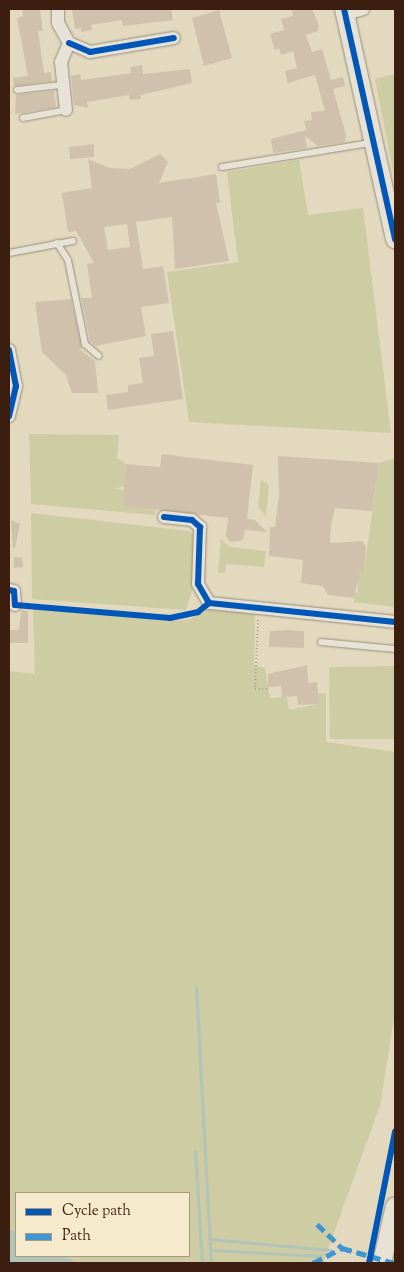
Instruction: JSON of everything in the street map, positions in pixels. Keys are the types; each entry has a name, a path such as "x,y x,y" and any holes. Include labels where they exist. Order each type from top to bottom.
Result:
{"main road":[{"path":"351,11 395,233"},
{"path":"382,1263 395,1206"}],"street":[{"path":"58,9 58,23 69,43 90,52 174,38"},
{"path":"66,110 61,85 61,62 69,43"},
{"path":"9,350 16,386 9,416"},
{"path":"164,516 192,520 200,528 198,584 209,603 395,622"},
{"path":"15,605 16,590"}],"lane":[{"path":"18,90 61,85"},
{"path":"23,118 66,110"},
{"path":"222,167 377,142"},
{"path":"9,253 73,241"},
{"path":"57,243 68,260 85,344 99,356"},
{"path":"321,642 395,649"}],"path":[{"path":"258,608 255,689 268,689"}],"green space":[{"path":"395,74 395,181 375,79"},
{"path":"299,160 308,215 363,208 391,433 189,422 167,272 238,262 227,172"},
{"path":"29,434 119,435 117,458 126,464 124,486 114,489 123,490 122,506 155,510 155,515 31,504"},
{"path":"395,458 395,607 354,602 354,593 358,593 357,571 364,571 379,463"},
{"path":"261,480 269,485 266,516 258,506"},
{"path":"31,513 189,531 195,536 195,580 186,610 32,599"},
{"path":"221,539 230,547 266,551 264,567 226,564 225,573 218,573"},
{"path":"211,607 255,611 254,665 265,668 270,698 287,697 289,710 319,704 318,693 326,694 326,742 395,752 395,1013 380,1106 323,1263 78,1263 66,1257 190,1257 190,1192 15,1192 15,1232 9,1229 9,671 35,674 33,609 172,621 191,619"},
{"path":"395,666 395,739 330,739 329,667"}],"shaded area":[{"path":"9,1229 15,1232 15,1257 66,1257 78,1263 9,1263"}],"building":[{"path":"22,9 40,9 43,31 38,31 44,73 51,72 52,81 14,86 13,78 28,76 17,18 23,16"},
{"path":"72,9 171,9 173,20 123,26 122,20 91,25 92,30 81,32 81,28 75,29"},
{"path":"292,9 312,9 319,25 318,31 306,35 312,52 322,49 331,80 343,77 345,86 333,89 346,135 345,142 318,146 305,136 307,148 273,153 271,139 306,130 304,121 312,120 311,112 325,111 315,75 288,83 285,71 297,68 293,51 281,55 279,48 275,50 270,34 284,30 281,19 293,16"},
{"path":"219,10 232,58 204,66 192,18"},
{"path":"142,65 143,74 190,69 192,83 141,95 141,99 130,100 129,95 87,102 88,108 74,105 71,76 80,74 81,80 131,73 130,67"},
{"path":"54,91 56,107 15,114 16,95"},
{"path":"94,144 94,157 70,159 69,147"},
{"path":"160,154 168,162 159,183 216,174 220,203 216,203 229,261 175,269 172,217 136,222 143,269 163,266 169,303 141,307 146,336 96,346 90,341 81,298 92,298 87,264 94,263 76,231 68,232 62,193 92,188 88,159 109,168 130,169","holes":["127,224 130,247 108,250 104,227"]},
{"path":"71,299 82,348 79,349 95,361 98,393 72,393 66,375 42,352 35,302"},
{"path":"173,331 183,399 108,410 106,395 128,392 128,385 143,383 139,358 154,356 151,334"},
{"path":"162,454 253,465 247,519 255,520 267,532 245,530 243,540 230,542 226,536 228,518 122,506 126,464 160,467"},
{"path":"278,456 379,463 372,511 335,508 331,526 330,543 362,541 366,547 364,572 360,571 354,598 328,595 323,586 301,583 303,560 269,556 270,527 275,527 279,496"},
{"path":"11,520 20,524 15,548 13,548"},
{"path":"14,557 22,558 23,567 14,568"},
{"path":"21,610 28,611 28,643 9,643 9,630 19,630"},
{"path":"270,631 304,631 304,648 269,647"},
{"path":"307,665 308,683 317,682 319,704 298,705 297,696 282,697 281,686 268,687 268,674"}],"waterway":[{"path":"196,987 211,1263"},
{"path":"195,1151 202,1263"},
{"path":"210,1239 331,1250"},
{"path":"211,1250 321,1256"}],"marked path":[{"path":"317,1224 342,1248 394,1263"},
{"path":"313,1263 342,1248"}],"cycle path":[{"path":"344,9 395,239"},
{"path":"69,43 90,52 174,38"},
{"path":"9,350 16,386 9,416"},
{"path":"164,517 192,520 200,527 198,584 209,603 395,622"},
{"path":"9,590 14,591 15,605 170,618 198,612 209,603"},
{"path":"369,1263 395,1132"}]}
